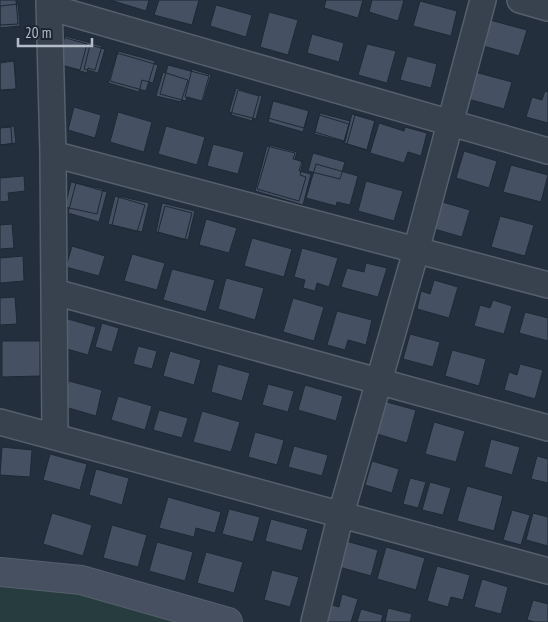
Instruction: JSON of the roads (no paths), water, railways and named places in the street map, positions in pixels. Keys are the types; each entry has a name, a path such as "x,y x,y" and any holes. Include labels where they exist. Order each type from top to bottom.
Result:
{"street":[{"path":"314,622 341,514 484,0"},
{"path":"520,0 548,8"},
{"path":"55,436 55,292 49,3 548,151"},
{"path":"53,154 548,285"},
{"path":"55,292 548,428"},
{"path":"0,422 548,571"},
{"path":"0,572 81,580 228,622"}]}
